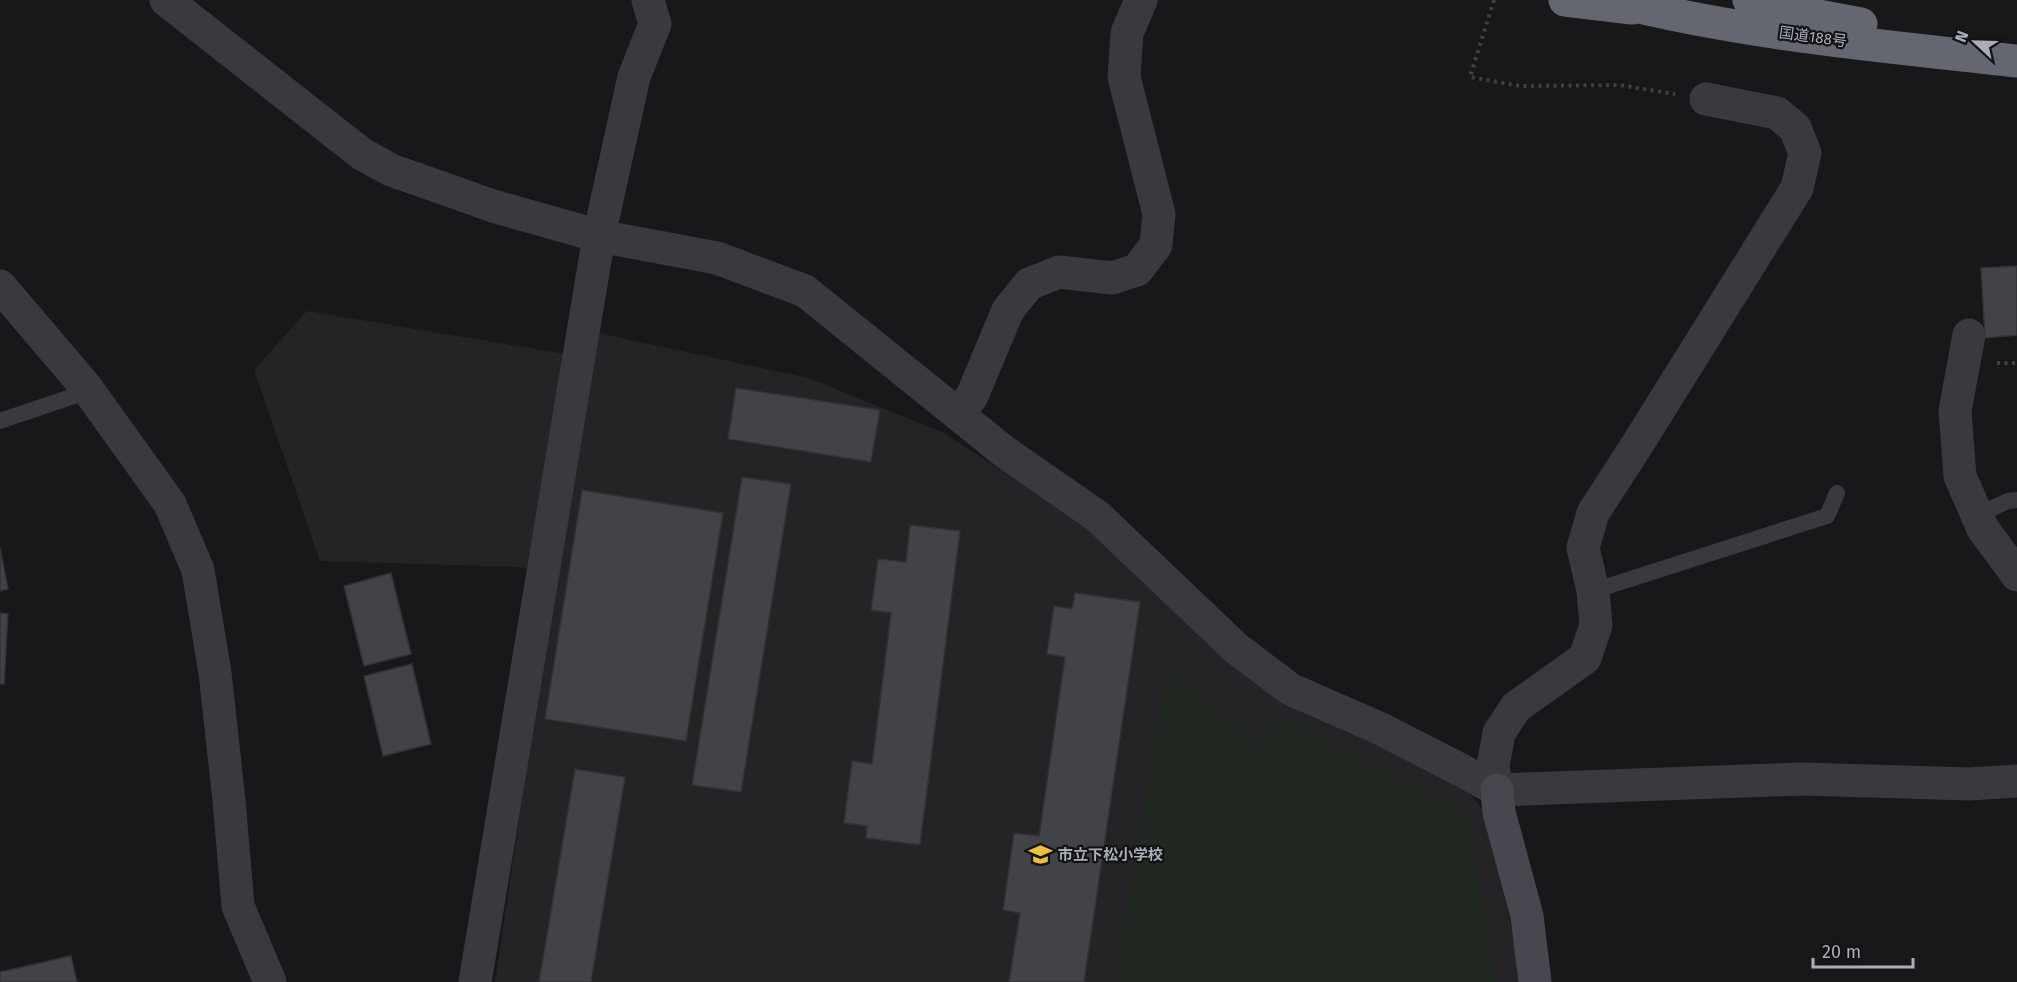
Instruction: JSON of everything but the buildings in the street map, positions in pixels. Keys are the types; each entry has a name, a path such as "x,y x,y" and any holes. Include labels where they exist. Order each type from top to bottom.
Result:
{"highway":[{"path":"1565,0 1648,10"},
{"name":"国道188号","path":"1610,0 1648,10 1809,38 2017,61"},
{"path":"1749,0 1787,10 2017,54"}],"street":[{"path":"165,0 362,154 391,170 493,206 599,236 717,258 805,291 1006,453 1097,516 1237,649 1290,689 1379,728 1497,790 1802,779 1969,784 2017,781"},
{"path":"475,982 599,236 634,77 655,24 648,0"},
{"path":"958,414 972,396 1008,310 1029,284 1059,272 1112,278 1137,270 1156,245 1159,214 1124,77 1127,33 1142,0"},
{"path":"1535,982 1527,916 1499,812 1493,766 1499,733 1516,707 1585,658 1596,625 1593,591 1583,548 1593,513 1797,188 1805,153 1795,128 1778,113 1706,99"},
{"path":"0,286 86,387 170,504 198,570 215,673 229,800 237,906 270,982"},
{"path":"1969,335 1955,411 1960,476 1983,529 2017,575"}],"lane":[{"path":"0,421 74,396 86,387"},
{"path":"1593,591 1827,516 1837,493"},
{"path":"1977,515 2008,501 2017,500"}],"path":[{"path":"1494,0 1470,77 1520,86 1618,85 1706,99"}],"shaded area":[{"path":"307,311 590,358 598,333 809,378 944,433 1083,525 1373,740 1464,788 1482,808 1513,933 1518,982 495,982 556,573 517,567 320,561 254,370"},
{"path":"1166,670 1259,745 1281,718 1468,814 1496,982 1114,982"}],"place":[{"name":"市立下松小学校","path":"1040,855"}]}
